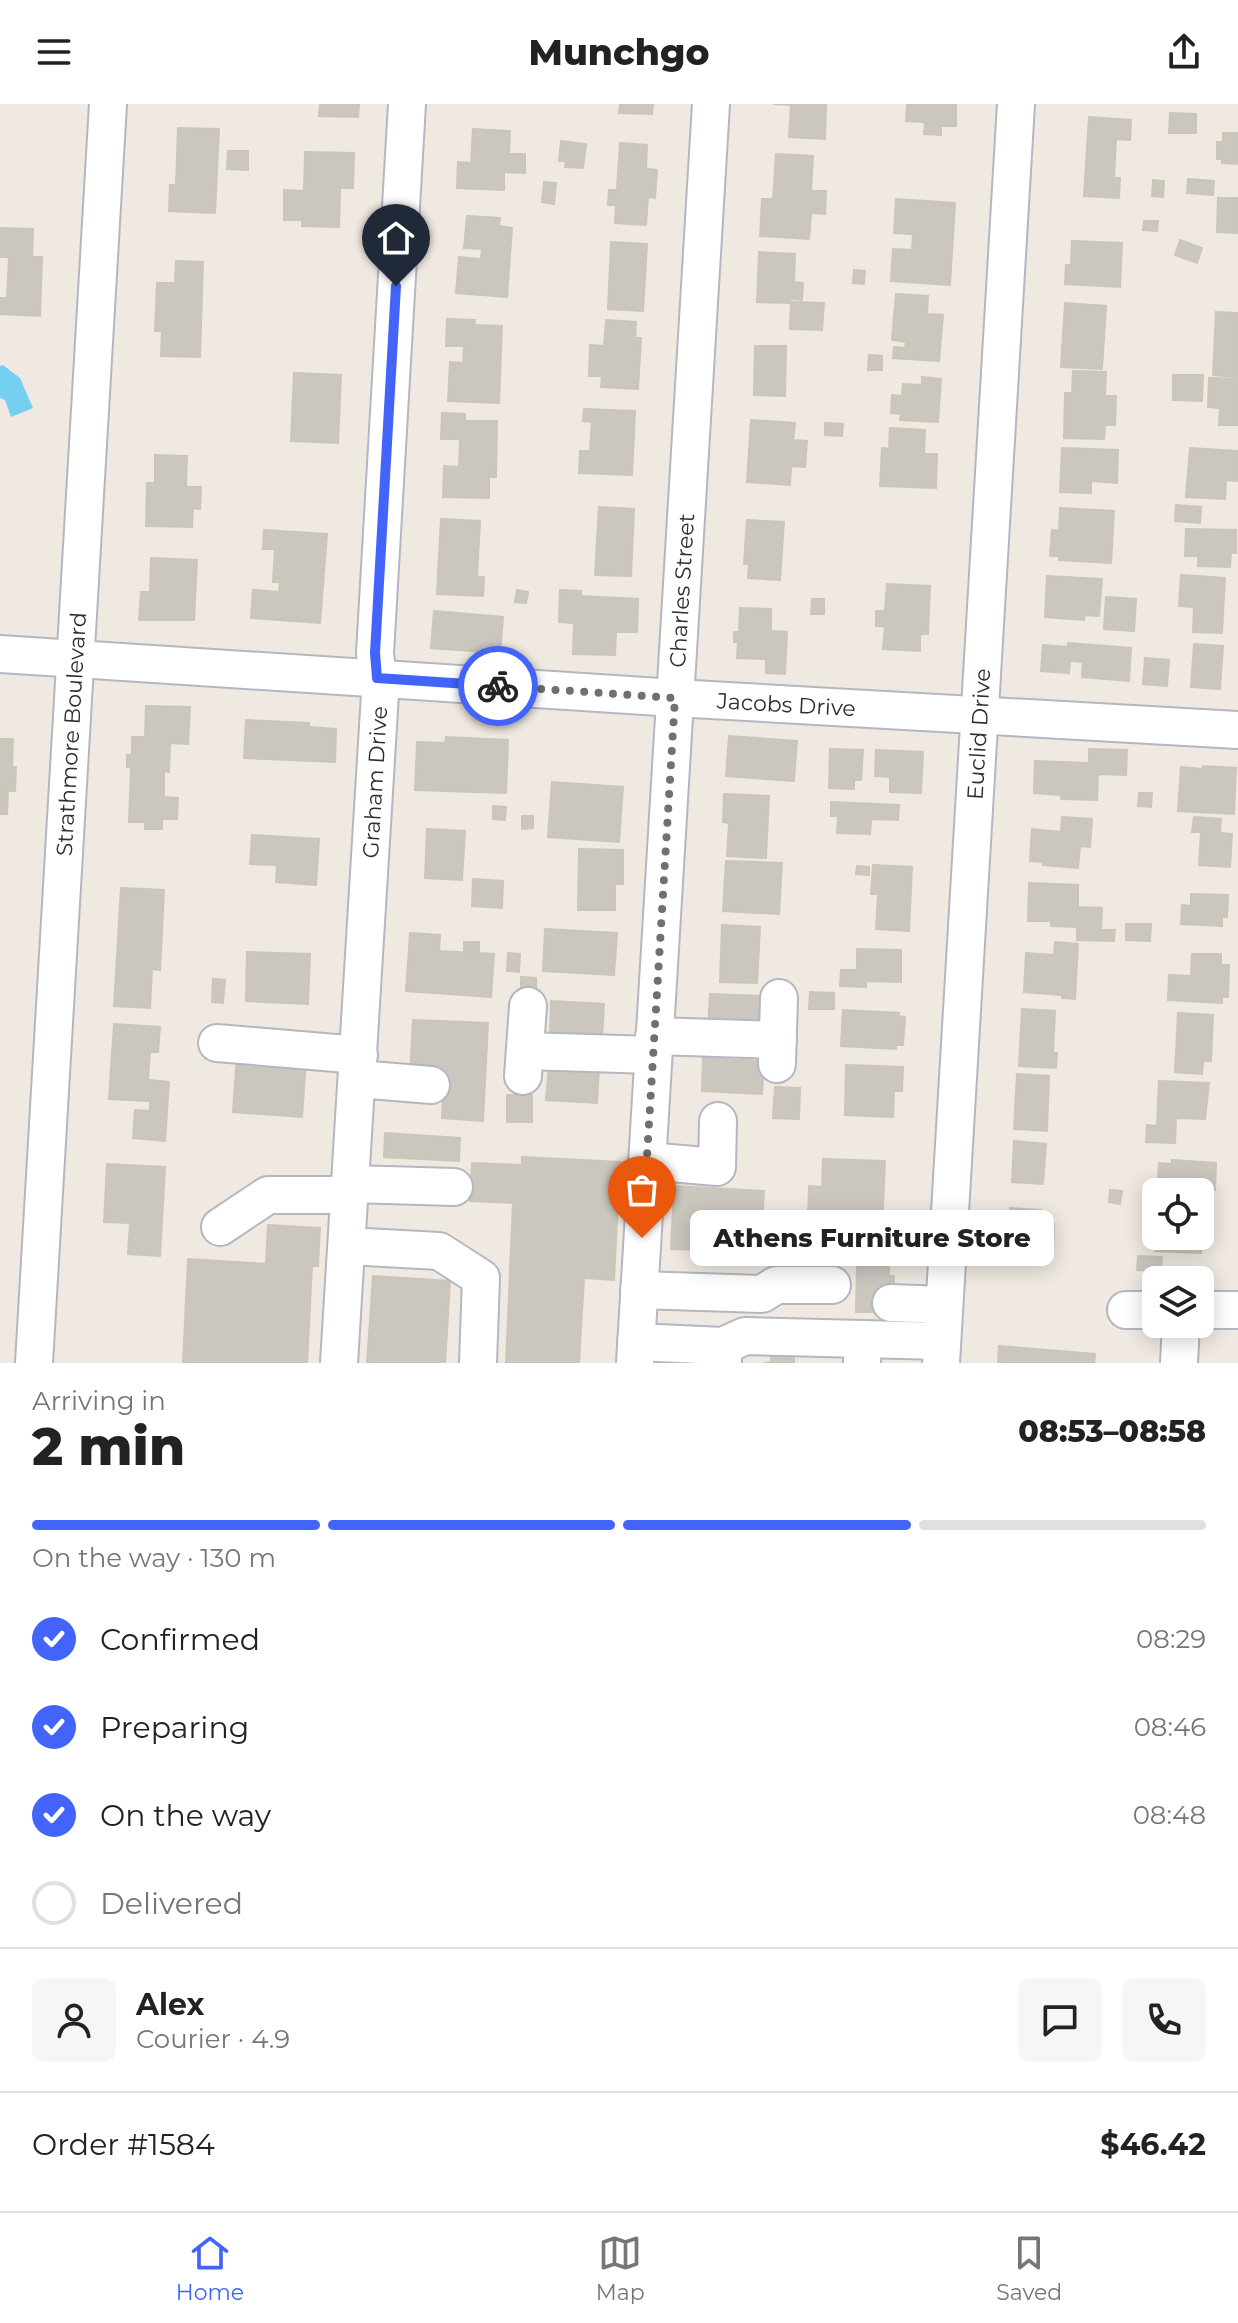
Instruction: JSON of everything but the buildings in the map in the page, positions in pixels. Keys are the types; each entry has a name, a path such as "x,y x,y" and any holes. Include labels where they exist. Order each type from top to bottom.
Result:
{"street":[{"name":"Strathmore Boulevard","path":"34,1363 108,104"},
{"name":"Graham Drive","path":"339,1363 380,694 375,653 407,104"},
{"name":"Charles Street","path":"636,1353 711,104"},
{"name":"Euclid Drive","path":"942,1352 1016,104"},
{"name":"Jacobs Drive","path":"0,654 675,698 1238,730"},
{"path":"528,1006 524,1064 654,1046 778,1052 779,998"},
{"path":"217,1043 359,1067 431,1085"},
{"path":"647,1161 717,1167 718,1121"},
{"path":"220,1227 268,1195 454,1187"},
{"path":"347,1246 439,1251 481,1278 478,1363"},
{"path":"639,1290 762,1294 776,1285 832,1285"},
{"path":"891,1303 944,1305"},
{"path":"1214,1310 1238,1310"},
{"path":"636,1353 723,1354 745,1336 862,1351 942,1352"},
{"path":"1179,1363 1180,1338"}],"water":[{"path":"3,365 20,378 33,408 11,417 5,400 0,398 0,366"}],"way so far":[{"path":"498,686 675,698 642,1238"}],"place":[{"name":"Athens Furniture Store","path":"642,1238"}],"route":[{"path":"396,286 375,653 377,678 498,686"}]}
